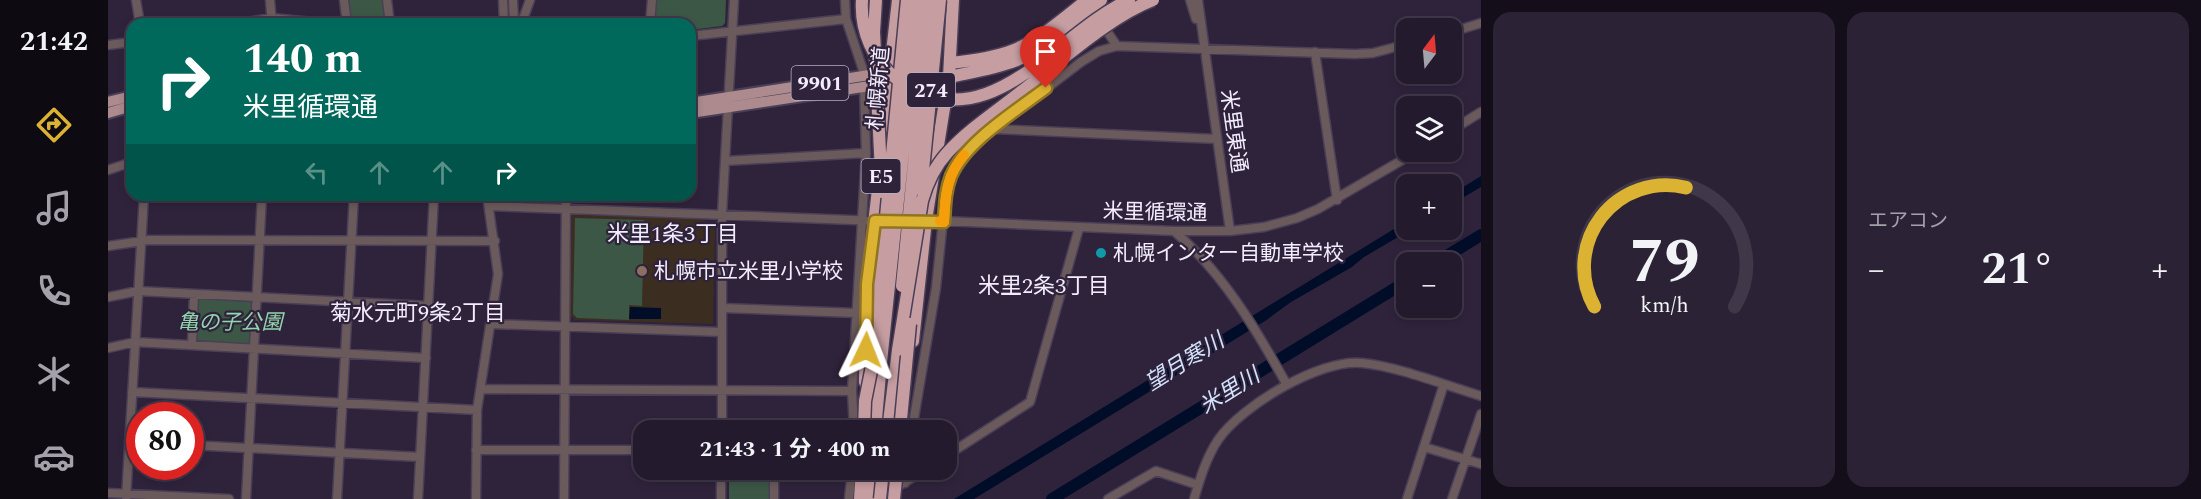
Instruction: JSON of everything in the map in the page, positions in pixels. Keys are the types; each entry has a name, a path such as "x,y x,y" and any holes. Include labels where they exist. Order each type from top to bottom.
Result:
{"highway":[{"path":"862,0 862,18 866,35 882,65 913,89 932,96 956,99 972,98 1016,81 1106,13 1129,0"},
{"name":"E5","path":"876,0 874,32 883,232 882,352 876,420"},
{"path":"865,401 867,284 898,0"},
{"name":"札幌新道","path":"864,420 907,0"},
{"path":"898,350 917,74 919,0"},
{"path":"882,352 917,74 930,0"},
{"name":"274","path":"901,420 940,0"},
{"path":"903,400 916,322 926,220 949,77 953,0"},
{"path":"950,63 979,60 1013,51 1034,40 1087,0"},
{"path":"949,77 982,71 1019,59 1048,41 1101,0"},
{"name":"E5","path":"889,420 922,201 938,164 976,126 1083,44 1127,13 1154,0"},
{"path":"860,499 861,480"},
{"path":"868,499 870,480"},
{"path":"878,499 881,480"},
{"path":"894,499 896,480"}],"main road":[{"name":"9901","path":"696,111 728,103 865,82 950,63"},
{"name":"9901","path":"889,77 949,77"},
{"path":"108,102 126,98"},
{"name":"9901","path":"696,103 728,103"},
{"path":"108,113 126,108"}],"street":[{"path":"136,0 139,18"},
{"path":"270,0 272,18"},
{"path":"344,0 346,18"},
{"path":"387,0 389,18"},
{"path":"503,0 504,18"},
{"path":"513,0 514,18"},
{"path":"523,18 530,0"},
{"path":"650,18 652,0"},
{"path":"722,420 722,214 734,0"},
{"path":"845,0 846,19 865,82 866,153 852,391 853,420"},
{"name":"米里東通","path":"1190,0 1202,37"},
{"name":"米里東通","path":"1198,0 1230,231"},
{"path":"1093,12 1117,46"},
{"path":"696,35 846,19"},
{"path":"1462,29 1481,23"},
{"path":"108,45 126,43"},
{"path":"914,420 924,370 946,191 951,174 961,158 993,129 1081,62 1099,51 1117,46 1373,53 1396,47"},
{"path":"1314,52 1337,200"},
{"path":"1462,124 1481,112"},
{"path":"993,129 1217,139"},
{"path":"725,161 866,153"},
{"name":"米里循環通","path":"489,206 875,221 926,220 1079,228 1230,231 1298,218 1337,200 1400,162"},
{"path":"108,170 126,164"},
{"path":"131,402 144,201"},
{"path":"246,499 262,201"},
{"path":"337,499 354,201"},
{"path":"418,499 434,201"},
{"path":"476,499 477,410 498,273 488,201"},
{"path":"564,499 566,201"},
{"path":"957,449 1030,402 1079,228"},
{"path":"1174,231 1214,270 1238,303 1287,385"},
{"path":"108,246 141,241 495,241"},
{"path":"108,297 138,291 429,306"},
{"path":"192,345 194,294"},
{"path":"722,308 856,313"},
{"path":"490,324 722,332"},
{"path":"108,348 135,342 426,358"},
{"path":"1194,499 1204,465 1218,440 1236,420 1287,385 1317,370 1347,362 1362,362 1481,396"},
{"path":"1407,499 1444,384"},
{"path":"481,389 852,391"},
{"path":"132,392 477,410"},
{"path":"1452,499 1481,414"},
{"path":"204,446 420,457"},
{"path":"1424,447 1481,464"},
{"path":"476,450 633,450"},
{"path":"1108,499 1124,495 1156,471 1198,485"},
{"path":"126,496 127,480"},
{"path":"721,480 721,499"},
{"path":"774,480 774,499"},
{"path":"849,499 851,480"},
{"path":"878,499 910,480"},
{"path":"108,493 126,496 229,499"}],"shaded area":[{"name":"札幌市立米里小学校","path":"572,215 701,218 715,229 713,324 575,320 569,314"}],"green space":[{"path":"348,0 383,0 385,18 351,18"},
{"path":"655,0 726,0 725,23 722,26 696,29 696,18 654,18"},
{"path":"575,218 644,220 642,306 629,305 629,320 577,318 573,314"},
{"name":"亀の子公園","path":"200,298 251,302 253,304 251,342 249,344 197,342 195,340"},
{"path":"729,480 771,480 771,499 729,499"}],"water":[{"path":"1481,176 1481,187 1462,198 1462,188"},
{"name":"望月寒川","path":"1396,228 1396,238 1291,302 1265,321 974,499 954,499"},
{"path":"630,307 661,308 661,319 629,319"}],"waterway":[{"name":"米里川","path":"1453,252 1481,235"},
{"name":"米里川","path":"1052,499 1396,288"}],"slow traffic":[{"path":"940,221 944,222 946,191 951,174 964,155"}],"place":[{"name":"札幌インター自動車学校","path":"1101,253"},
{"name":"札幌市立米里小学校","path":"642,271"}],"district":[{"name":"米里1条3丁目","path":"673,233"},
{"name":"米里2条3丁目","path":"1044,285"},
{"name":"菊水元町9条2丁目","path":"418,312"}],"route":[{"path":"866,350 867,284 875,221 944,222 946,191 951,174 961,158 979,140 1046,88"}]}
